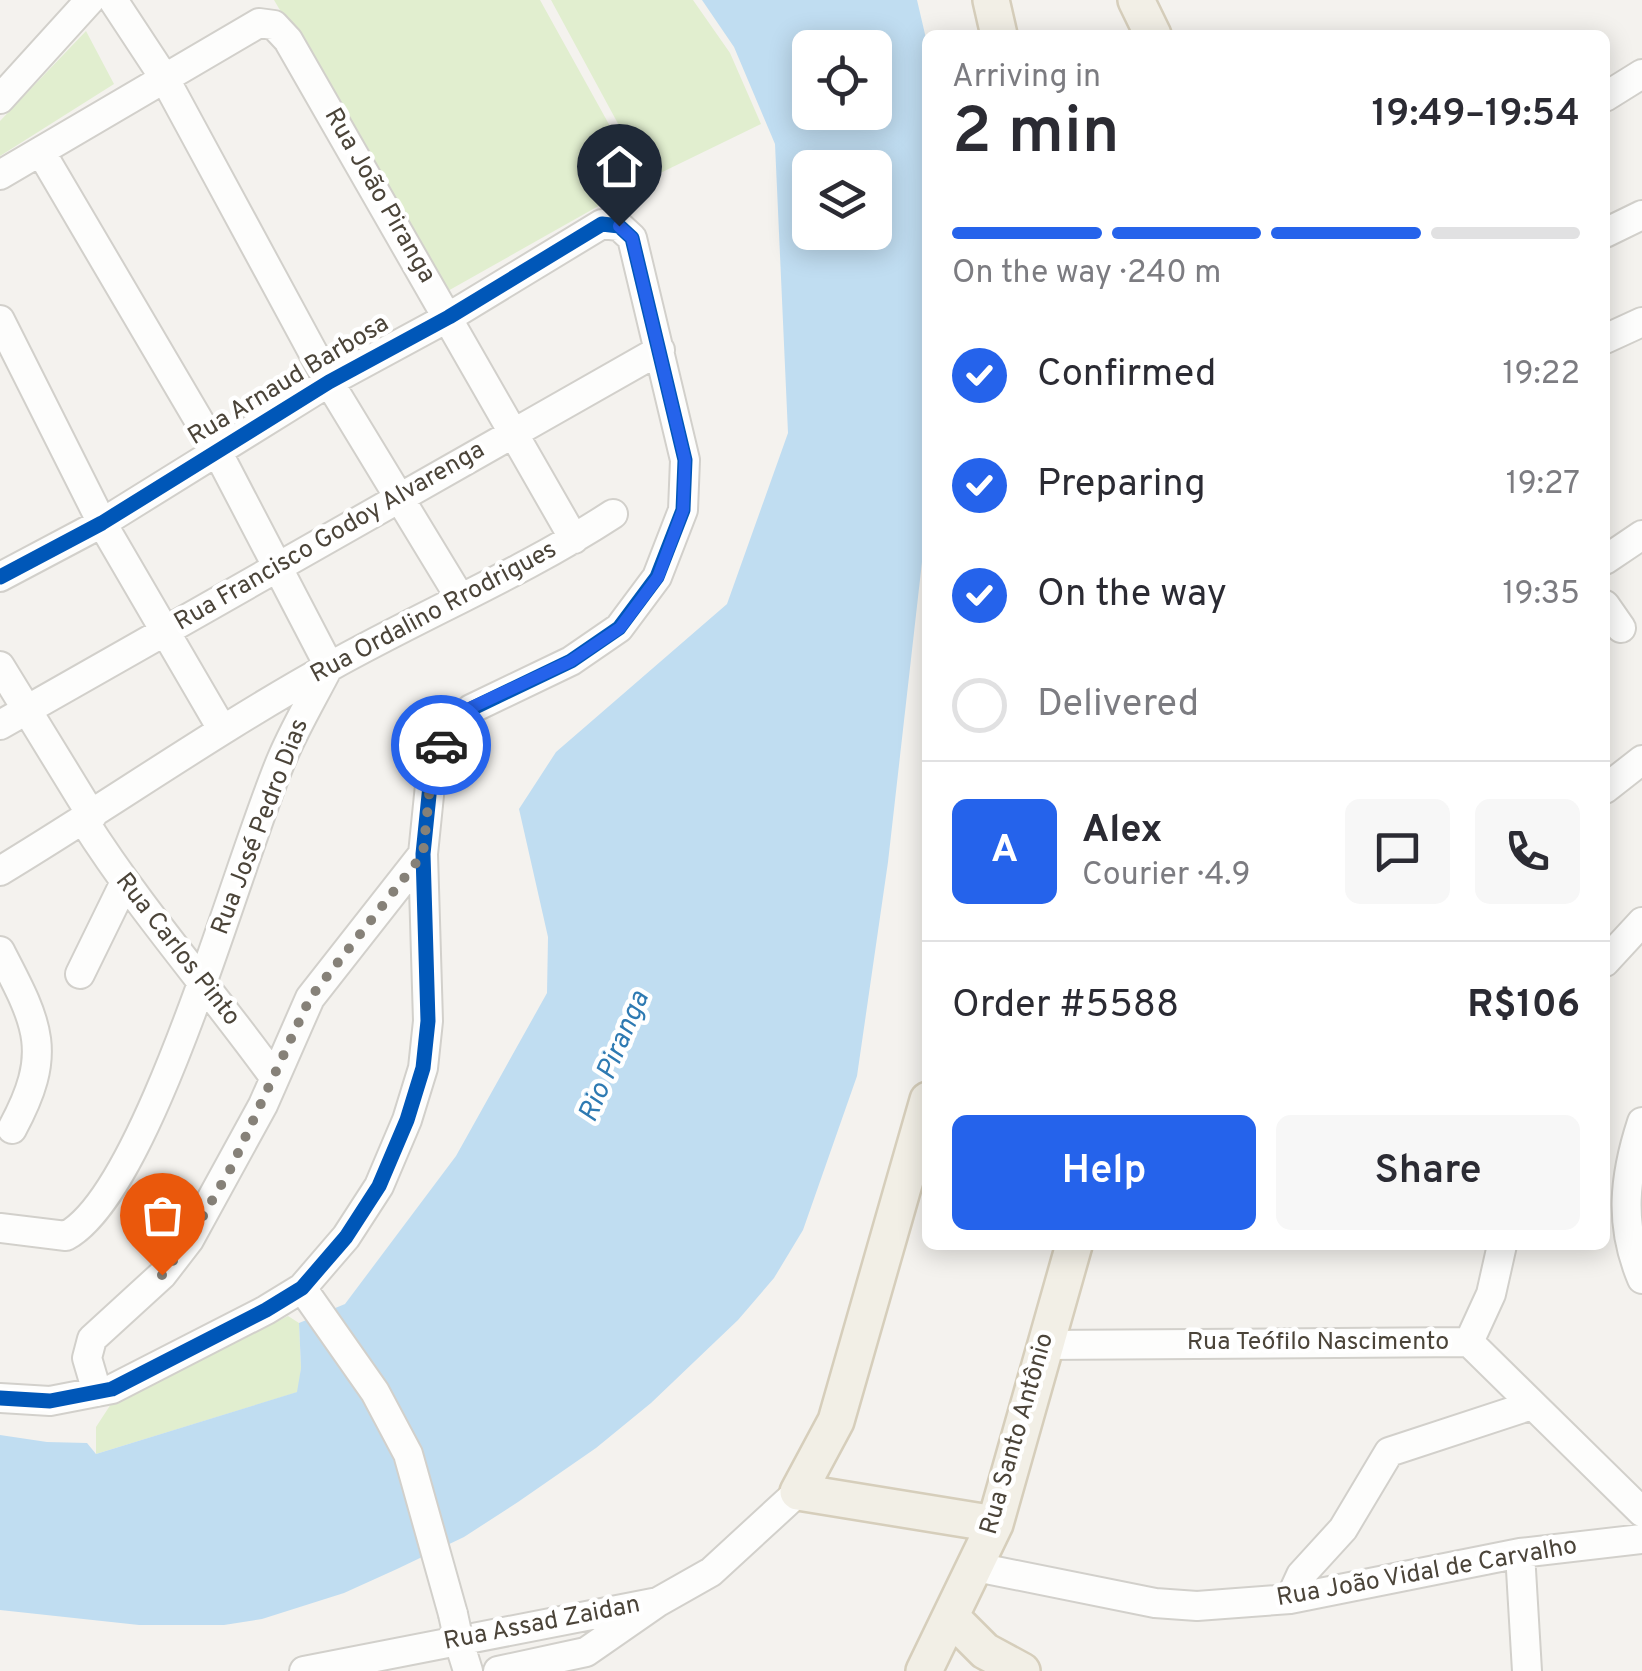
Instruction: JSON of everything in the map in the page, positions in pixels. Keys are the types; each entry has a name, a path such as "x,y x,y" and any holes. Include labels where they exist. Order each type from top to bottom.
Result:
{"main road":[{"path":"990,0 999,30"},
{"path":"1136,0 1151,30"},
{"path":"922,1121 841,1406 798,1492 995,1524"},
{"name":"Rua Santo Antônio","path":"924,1671 995,1524 1069,1260"},
{"path":"951,1617 986,1651 1022,1671"}],"street":[{"path":"0,99 90,0"},
{"path":"113,0 165,80 329,382 459,596"},
{"name":"Rua João Piranga","path":"165,80 259,23 274,25 288,40 574,539"},
{"path":"1610,93 1642,74"},
{"path":"0,175 165,80"},
{"path":"41,152 218,453 329,666"},
{"path":"1610,231 1642,216"},
{"name":"Rua Arnaud Barbosa","path":"0,577 102,523 329,382 449,317 602,224 619,226 632,238 660,350"},
{"path":"0,320 102,523 222,729"},
{"path":"1610,337 1642,322"},
{"path":"0,1398 50,1400 124,1383 306,1294 380,1186 423,1068 428,1021 423,854 433,756 470,708 571,661 620,628 658,577 683,510 685,460 660,350"},
{"name":"Rua Francisco Godoy Alvarenga","path":"0,725 660,350"},
{"name":"Rua Ordalino Rrodrigues","path":"0,871 88,819 222,729 329,666 574,539 613,514"},
{"path":"1610,557 1642,536"},
{"name":"Rua Carlos Pinto","path":"0,666 124,884 204,979 274,1077"},
{"name":"Rua José Pedro Dias","path":"0,1228 66,1236 84,1222 115,1180 140,1135 204,979 283,756 329,666"},
{"path":"1610,784 1642,760"},
{"path":"97,1392 87,1348 103,1326 162,1275 189,1240 231,1168 310,998 423,854"},
{"path":"80,974 124,884"},
{"path":"1610,957 1642,922"},
{"path":"0,952 28,1004 37,1041 34,1079 12,1129"},
{"path":"1642,1122 1627,1180 1625,1218 1630,1251 1642,1279"},
{"path":"1469,1342 1491,1294 1501,1250"},
{"path":"306,1294 376,1392 408,1454 468,1671"},
{"name":"Rua Teófilo Nascimento","path":"1044,1345 1469,1342 1642,1512"},
{"path":"1290,1599 1301,1575 1351,1517 1389,1452 1532,1405"},
{"name":"Rua Assad Zaidan","path":"498,1671 586,1652 658,1602 711,1572 798,1492"},
{"name":"Rua João Vidal de Carvalho","path":"976,1567 1155,1604 1196,1606 1290,1599 1520,1553 1642,1539"},
{"path":"1520,1553 1527,1671"},
{"name":"Rua Assad Zaidan","path":"304,1671 658,1602"}],"green space":[{"path":"274,0 540,0 641,182 446,292"},
{"path":"551,0 693,0 730,53 761,124 648,179"},
{"path":"86,31 114,84 0,156 0,121"},
{"path":"288,1316 299,1323 298,1392 96,1454 96,1427 111,1404"}],"water":[{"name":"Rio Piranga","path":"702,0 917,0 924,30 922,562 888,862 857,1076 803,1230 774,1278 738,1320 651,1403 596,1448 464,1537 344,1593 262,1619 224,1625 139,1625 0,1610 0,1435 87,1443 96,1454 297,1392 301,1368 299,1323 345,1304 456,1156 547,993 548,937 519,809 556,752 727,604 788,433 775,144 734,47"}],"cycle path":[{"path":"0,577 102,523 329,382 449,317 602,224 619,226 632,238 685,460 683,510 657,577 619,628 571,661 471,709 433,756 423,854 428,1021 423,1068 407,1120 379,1186 346,1237 302,1288 266,1310 112,1389 50,1401 0,1398"}],"way so far":[{"path":"162,1275 189,1240 231,1168 310,998 423,854 433,756 441,745"}],"route":[{"path":"441,745 470,708 571,661 620,628 658,577 683,510 685,460 632,238 619,226"}]}
